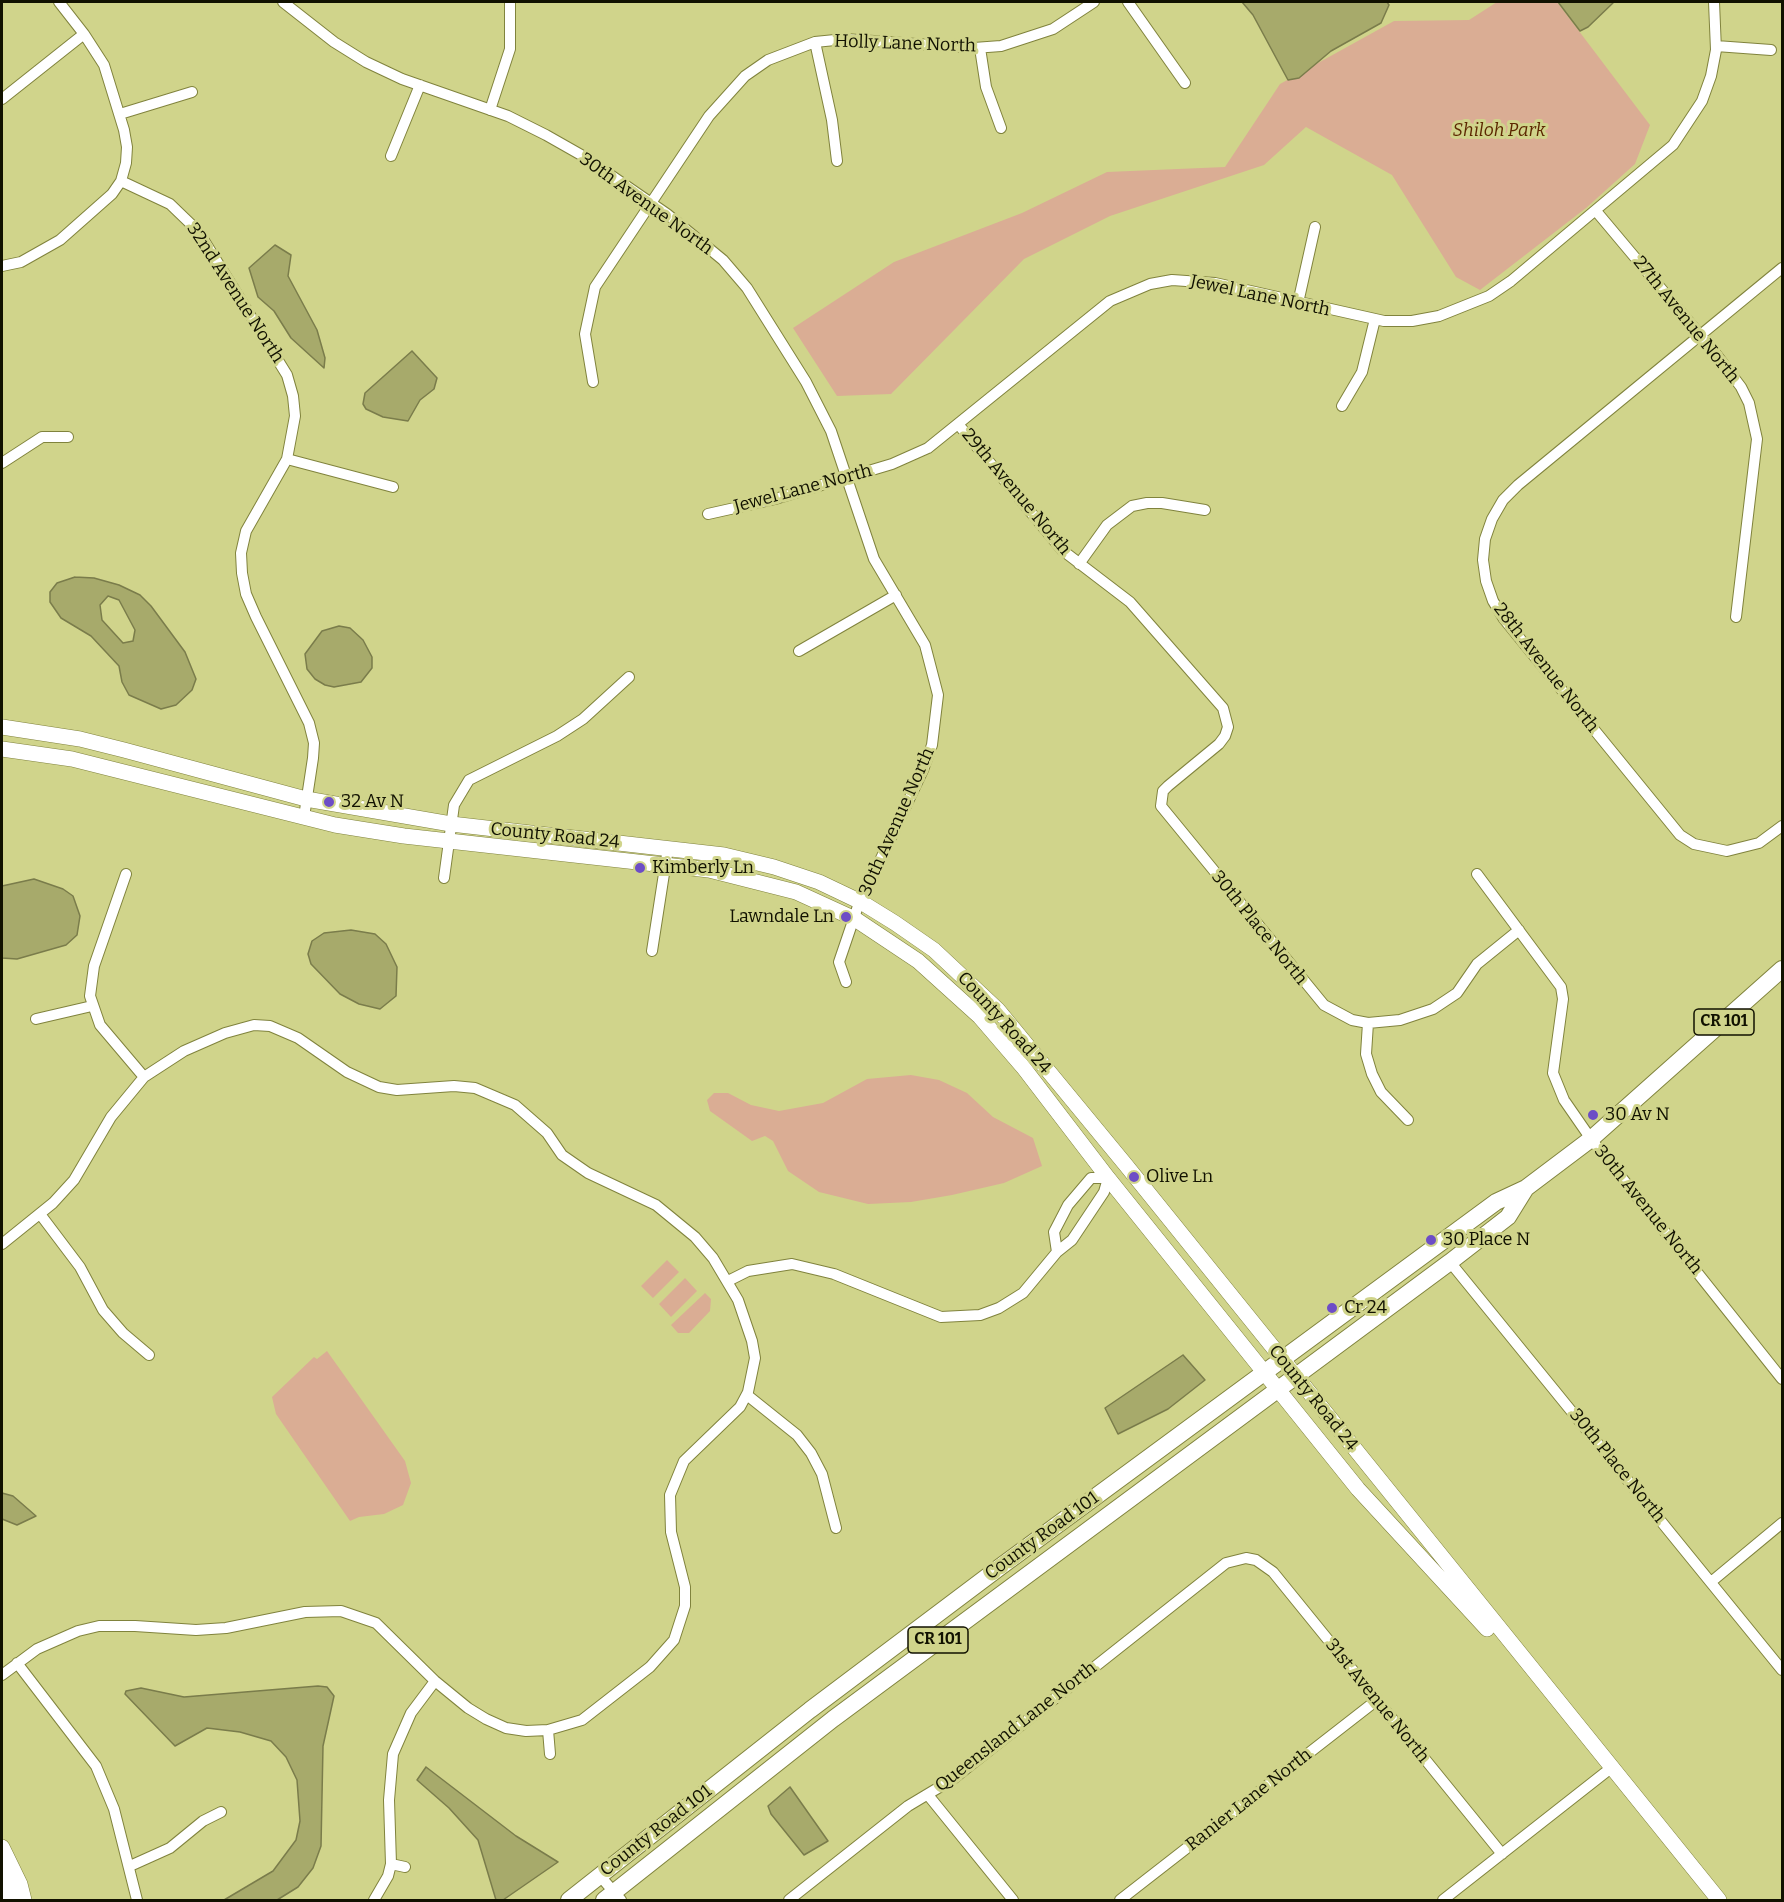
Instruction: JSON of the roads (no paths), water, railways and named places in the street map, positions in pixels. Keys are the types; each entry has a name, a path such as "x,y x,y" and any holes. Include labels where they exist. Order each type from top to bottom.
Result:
{"main road":[{"name":"County Road 101","path":"569,1900 810,1710 1281,1359 1496,1202 1526,1188 1591,1139 1782,969"},
{"name":"County Road 101","path":"613,1898 833,1719 1508,1217 1526,1188"}],"street":[{"path":"2,266 21,261 60,240 100,206 122,182 127,147 120,114 104,65 59,2"},
{"name":"30th Avenue North","path":"283,2 334,42 366,62 420,85 490,110 546,135 650,202 696,236 723,260 747,288 819,406 846,478 865,539 926,645 934,669 938,695 937,720 923,770 858,910 839,962 846,982"},
{"path":"490,110 510,50 510,2"},
{"name":"Holly Lane North","path":"593,382 585,334 595,287 709,116 732,88 768,60 815,42 863,39 980,48 1027,39 1053,29 1094,2"},
{"path":"1128,2 1185,83"},
{"name":"Jewel Lane North","path":"708,514 752,505 846,478 910,457 928,448 1110,301 1150,284 1193,280 1375,319 1412,321 1464,308 1511,281 1654,163 1689,124 1702,101 1711,76 1716,46 1714,2"},
{"path":"2,99 84,34"},
{"path":"815,42 832,120 837,161"},
{"path":"1716,46 1771,50"},
{"path":"980,48 986,87 1001,128"},
{"path":"391,156 420,85"},
{"path":"120,114 192,92"},
{"name":"32nd Avenue North","path":"122,182 170,204 198,231 287,375 295,417 287,459 246,531 242,573 253,609 309,723 314,743 304,818"},
{"name":"27th Avenue North","path":"1596,211 1741,387 1755,420 1756,457 1736,617"},
{"path":"1298,303 1315,226"},
{"name":"28th Avenue North","path":"1782,268 1518,485 1503,500 1485,539 1484,560 1486,581 1493,601 1504,619 1669,823 1694,844 1727,851 1759,843 1782,826"},
{"path":"1342,406 1365,365 1375,319"},
{"name":"29th Avenue North","path":"958,424 1056,544 1131,602 1223,708 1228,727 1219,744 1168,786 1161,799 1165,813"},
{"path":"2,463 42,437 68,437"},
{"path":"287,459 393,487"},
{"path":"1079,564 1107,525 1132,506 1147,503 1205,510"},
{"path":"800,651 896,595"},
{"path":"444,878 454,804 469,780 557,736 583,719 628,677"},
{"name":"County Road 24","path":"2,727 102,744 306,799 451,824 714,853 774,867 819,882 858,910 980,1017 1027,1071 1108,1178 1358,1489 1536,1682 1611,1768"},
{"name":"County Road 24","path":"2,749 72,759 304,818 448,843 667,865 754,879 858,910 934,950 973,984 1125,1164 1719,1900"},
{"name":"30th Place North","path":"1165,813 1313,994 1337,1014 1368,1023"},
{"path":"652,951 668,848"},
{"path":"126,874 90,980 92,1006 100,1025 144,1077"},
{"name":"30th Avenue North","path":"1477,874 1561,987 1563,999 1553,1073 1560,1094 1591,1139 1782,1379"},
{"path":"1408,1120 1387,1099 1372,1074 1366,1054 1368,1023 1400,1020 1446,1003 1457,993 1477,964 1519,930"},
{"path":"36,1019 92,1006"},
{"path":"2,1244 40,1214 74,1180 116,1110 144,1077 184,1051 232,1030 255,1025 285,1031 362,1081 380,1087 397,1090 454,1086 475,1088 495,1095 532,1117 562,1155 588,1173 633,1192 675,1219 707,1251 738,1300 752,1341 755,1358 747,1395 728,1420 684,1461 675,1478 669,1514 685,1587 685,1606 674,1640 650,1667 582,1720 548,1730 506,1728 468,1708 435,1681 376,1623 358,1615 327,1610 216,1629 99,1626 57,1639 37,1649 2,1675"},
{"path":"728,1281 748,1271 792,1264 814,1268 941,1317 961,1318 980,1315 1023,1293 1057,1252 1072,1240 1104,1192 1108,1178 1125,1164"},
{"path":"1057,1252 1054,1232 1077,1193 1091,1178 1108,1178"},
{"path":"40,1214 80,1268 103,1310 123,1333 149,1355"},
{"name":"30th Place North","path":"1450,1262 1782,1670"},
{"path":"747,1395 797,1435 812,1453 822,1474 836,1528"},
{"path":"1712,1582 1782,1523"},
{"name":"31st Avenue North","path":"1246,1558 1256,1560 1273,1572 1502,1854"},
{"name":"Queensland Lane North","path":"789,1900 908,1806 953,1779 1226,1563 1246,1558"},
{"path":"17,1663 96,1766 114,1809 137,1900"},
{"path":"374,1900 388,1876 391,1864 389,1800 393,1754 411,1713 435,1681"},
{"name":"Ranier Lane North","path":"1120,1900 1377,1700"},
{"path":"548,1730 550,1754"},
{"path":"1443,1900 1611,1768"},
{"path":"928,1795 1013,1900"},
{"path":"130,1866 170,1848 203,1821 220,1812"},
{"path":"2,1847 20,1884 24,1900"},
{"path":"2,1861 10,1900"},
{"path":"391,1864 405,1867"},
{"path":"600,1876 613,1898"}],"place":[{"name":"32 Av N","path":"329,802"},
{"name":"Kimberly Ln","path":"640,868"},
{"name":"Lawndale Ln","path":"846,917"},
{"name":"30 Av N","path":"1593,1115"},
{"name":"Olive Ln","path":"1134,1177"},
{"name":"30 Place N","path":"1431,1240"},
{"name":"Cr 24","path":"1332,1308"}],"park label":[{"name":"Shiloh Park","path":"1499,131"}]}
